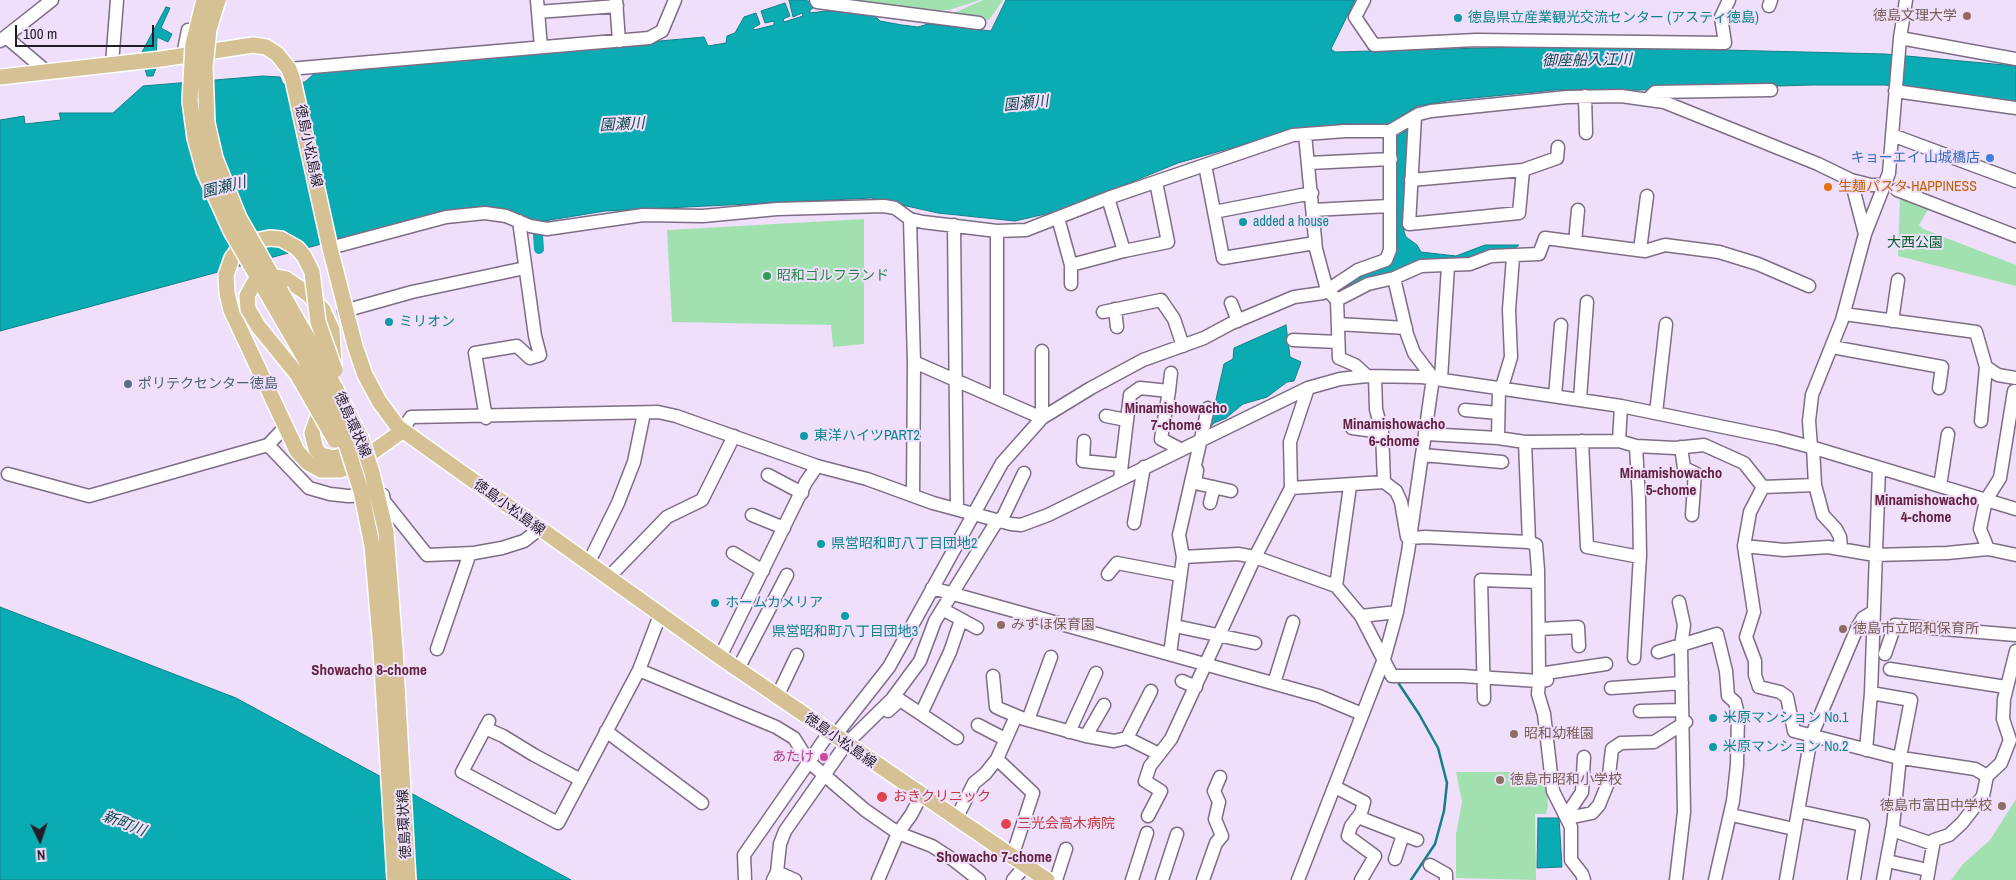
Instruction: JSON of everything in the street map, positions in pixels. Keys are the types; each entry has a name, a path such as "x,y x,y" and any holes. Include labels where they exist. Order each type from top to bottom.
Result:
{"main road":[{"name":"徳島環状線","path":"204,0 193,44 190,100 195,138 204,171 227,223 320,385 338,424 359,485 372,545 379,614 395,880"},
{"name":"徳島環状線","path":"218,0 207,40 204,83 208,123 220,176 239,218 328,374 360,438 376,489 389,556 408,880"},
{"path":"0,77 160,59 237,46 266,47 277,54 291,75"},
{"name":"徳島小松島線","path":"291,75 344,311 365,375 379,401 400,429 538,530 841,741 1025,866 1049,879"},
{"path":"360,438 323,343 314,307 312,272 304,256 289,242 281,239 260,239 249,242 239,249 232,258 226,275 226,293 231,310 285,427 302,457 321,470 342,470 359,462 400,429"},
{"path":"372,545 353,482 329,428 297,374 258,326 248,309 247,296 254,284 275,277 286,279 308,294 323,310 332,330 334,362 330,385 316,418 312,433 316,449 326,457 345,456 371,445 400,429"}],"street":[{"path":"46,71 3,39 52,0"},
{"path":"112,64 117,0"},
{"path":"183,55 188,30 202,32 219,12 222,0"},
{"path":"291,75 541,47 649,38 662,31 675,0"},
{"path":"816,0 817,2 979,23"},
{"path":"1364,0 1355,17 1374,45 1476,40 1725,43 1721,17 1729,0"},
{"path":"1841,548 1840,537 1836,529 1823,515 1816,485 1809,421 1812,395 1844,314 1865,234 1890,165 1900,38 1906,0"},
{"path":"541,47 538,6 616,3 619,40"},
{"path":"1900,38 2016,59"},
{"path":"1649,98 1655,92 1771,90"},
{"path":"1895,90 2016,108"},
{"path":"329,245 465,214 485,213 547,229 643,216 703,216 777,209 884,206 895,208 910,218 997,231 1026,230 1108,198 1293,135 1345,130 1391,131 1413,118 1431,111 1585,96 1649,98 1685,109 1851,180 1871,185 1884,185"},
{"path":"1585,96 1586,133"},
{"path":"1413,118 1409,224 1519,213 1523,170"},
{"path":"795,880 775,876 780,844 785,831 823,775 841,741 854,708 889,667 975,515 1002,463 1042,418 1123,370 1294,297 1323,294 1358,270 1387,259 1390,250 1391,131"},
{"path":"1306,134 1315,243 1327,290 1337,300 1339,358 1355,365 1371,376 1382,432 1384,482"},
{"path":"1892,135 2016,181"},
{"path":"1411,180 1523,170 1557,158 1558,147"},
{"path":"1309,163 1391,159"},
{"path":"1205,166 1223,258 1315,243"},
{"path":"1851,180 1865,234"},
{"path":"1071,265 1168,242 1156,182"},
{"path":"1897,190 2016,236"},
{"path":"1214,212 1312,193"},
{"path":"1640,250 1647,196"},
{"path":"1108,198 1124,251"},
{"path":"1313,210 1389,206"},
{"path":"1575,242 1578,210"},
{"path":"910,218 914,362 913,495"},
{"path":"1058,218 1071,265 1071,284"},
{"path":"486,418 476,353 517,346 530,358 540,355 535,336 525,268 524,223"},
{"path":"954,225 954,381 957,509"},
{"path":"997,231 997,398"},
{"path":"1337,300 1368,284 1394,278 1421,266 1470,264 1491,256 1512,257 1539,254 1545,238 1640,250 1665,245 1719,252 1758,264 1809,286"},
{"path":"1498,438 1501,387 1511,357 1509,310 1512,257"},
{"path":"1298,880 1362,714 1373,692 1397,612 1426,434 1437,379 1448,266"},
{"path":"344,311 412,292 525,268"},
{"path":"1394,278 1414,354 1437,379"},
{"path":"1892,321 1898,280"},
{"path":"1118,327 1109,310 1162,300 1174,319 1183,346"},
{"path":"1580,400 1587,302"},
{"path":"1231,304 1238,321"},
{"path":"1844,314 1976,332 1986,367 1981,421"},
{"path":"1338,324 1406,328"},
{"path":"1656,413 1666,324"},
{"path":"1555,396 1561,325"},
{"path":"1293,340 1338,342"},
{"path":"1832,347 1942,366 1939,388"},
{"path":"1042,351 1042,418"},
{"path":"914,362 1042,418"},
{"path":"1986,367 2015,385 2000,478 1986,500 1980,529 1988,549"},
{"path":"1171,373 1161,439 1180,449"},
{"path":"400,429 411,418 486,418 644,413 676,416 817,466 867,479 975,515 1011,524 1032,522 1308,388 1340,379 1371,376 1437,379 1621,406 1812,447 2016,509"},
{"path":"1120,479 1130,395 1140,388 1169,391"},
{"path":"1148,816 1162,792 1145,781 1150,766 1171,739 1218,635 1290,488 1290,442 1308,388"},
{"path":"1619,441 1621,406"},
{"path":"1208,408 1195,483 1231,491"},
{"path":"1465,410 1498,413"},
{"path":"588,564 631,470 644,413"},
{"path":"1106,416 1126,420"},
{"path":"8,474 90,496 268,445 285,427"},
{"path":"1352,428 1382,432"},
{"path":"1426,434 1498,438 1525,442 1619,441 1636,446 1681,447 1704,445 1744,463 1763,487"},
{"path":"1940,486 1948,434"},
{"path":"608,578 668,517 702,500 734,436"},
{"path":"1170,654 1183,557 1179,535 1202,439"},
{"path":"1084,441 1083,461 1121,466"},
{"path":"1582,441 1587,547 1640,557"},
{"path":"1525,442 1529,542"},
{"path":"268,445 309,488 348,496 383,495 384,501 426,555 470,553 524,541 538,530"},
{"path":"1634,658 1640,557 1636,446"},
{"path":"1681,447 1684,468 1694,473 1692,515"},
{"path":"1423,455 1502,462"},
{"path":"720,657 817,466"},
{"path":"1134,523 1144,467"},
{"path":"1866,750 1871,693 1879,468"},
{"path":"745,880 744,855 771,820 809,762 841,741 892,699 920,661 936,621 997,521 1003,517 1024,473"},
{"path":"768,475 802,493"},
{"path":"1290,488 1350,486 1384,482 1396,491 1401,502 1409,542"},
{"path":"1763,487 1816,485"},
{"path":"1336,586 1350,486"},
{"path":"1210,503 1214,487"},
{"path":"1763,487 1750,512 1744,546 1754,612 1746,637 1755,661 1759,688 1780,692 1787,697 1794,731 1866,750 1975,769 1987,776"},
{"path":"752,515 784,528"},
{"path":"1409,542 1425,537 1529,542 1536,545 1539,629 1538,694 1544,714 1553,791 1567,817 1571,830 1571,860 1582,874 1584,880"},
{"path":"1744,546 1784,550 1841,548 1875,555 1947,553 1988,549 2016,555"},
{"path":"437,649 470,553"},
{"path":"733,553 763,571"},
{"path":"1183,557 1238,554 1255,557 1336,586 1361,616 1392,676 1539,677 1558,680"},
{"path":"1108,574 1117,563 1180,575"},
{"path":"738,669 787,575"},
{"path":"1484,699 1481,580 1538,582"},
{"path":"932,588 1319,696 1362,714"},
{"path":"1676,880 1684,812 1684,719 1681,646 1684,626 1679,602"},
{"path":"944,610 977,628"},
{"path":"1361,616 1397,612"},
{"path":"1786,880 1811,737 1858,626 1863,618 1873,612"},
{"path":"581,780 503,736 487,724 462,772 558,823 581,780 606,731 639,670 660,615"},
{"path":"921,714 950,652 961,620"},
{"path":"1274,683 1293,622"},
{"path":"1886,654 1895,625 2016,635"},
{"path":"1174,626 1255,643"},
{"path":"1539,629 1578,627 1580,646"},
{"path":"1658,652 1717,634 1726,671 1728,696 1735,702 1738,714 1737,765 1732,802 1715,880"},
{"path":"1887,861 1927,875 1934,840 1948,835 1962,823 1983,796 1987,776 2001,764 2010,740 2003,719 2010,707 2006,687 2014,668 2016,651"},
{"path":"777,696 797,655"},
{"path":"1028,720 1051,657"},
{"path":"1539,677 1606,664"},
{"path":"1890,669 2006,687"},
{"path":"639,670 776,727 794,738 809,762 865,810 898,833 926,843 955,861 979,880"},
{"path":"1069,732 1096,673"},
{"path":"993,676 996,707 1016,716 1069,732 1114,741 1127,738 1159,754"},
{"path":"1182,680 1196,687"},
{"path":"1610,688 1682,683"},
{"path":"1127,738 1151,691"},
{"path":"1871,693 1911,700 1900,757 1884,880"},
{"path":"841,741 867,730 900,700 957,738"},
{"path":"1086,736 1104,705"},
{"path":"1640,711 1684,719"},
{"path":"956,819 974,783 985,774 996,759 1016,716"},
{"path":"1567,817 1592,813 1599,805 1608,783 1612,749 1621,743 1654,742 1684,719"},
{"path":"978,725 1005,739"},
{"path":"606,731 702,803"},
{"path":"1567,817 1582,792 1584,757"},
{"path":"996,759 1033,793 1012,857"},
{"path":"1203,880 1216,843 1222,836 1215,819 1219,802 1214,791 1220,777"},
{"path":"1335,787 1364,802 1358,817 1351,826 1348,836 1374,856 1361,880"},
{"path":"878,880 898,833 911,815 921,796"},
{"path":"1798,811 1863,826 1854,879"},
{"path":"1736,816 1794,829"},
{"path":"1358,817 1416,840"},
{"path":"771,820 785,831"},
{"path":"1892,830 1933,844"},
{"path":"1132,880 1147,833"},
{"path":"1162,880 1177,834"},
{"path":"1395,859 1403,835"},
{"path":"1049,879 1066,849"},
{"path":"1430,865 1446,874 1446,880"},
{"path":"1013,880 1025,866"}],"green space":[{"path":"829,0 980,0 949,10 905,12"},
{"path":"983,0 1003,0 989,20 967,19 952,14"},
{"name":"大西公園","path":"1900,196 1929,208 1919,225 1923,229 2016,265 2016,286 1898,256"},
{"name":"昭和ゴルフランド","path":"864,219 864,344 833,347 831,325 672,322 667,230"},
{"path":"1456,772 1539,772 1547,787 1548,806 1546,814 1535,814 1536,880 1456,878 1456,834 1462,802"},
{"path":"2016,799 2016,880 1951,880 1963,864 1990,840"}],"water":[{"path":"789,0 806,0 816,6 810,10 810,13 826,11 873,14 880,21 902,25 918,27 928,24 991,31 1006,0 1355,0 1331,49 1335,52 1559,46 1885,54 2016,66 2016,102 1931,89 1884,85 1555,90 1453,100 1417,106 1389,125 1340,124 1256,141 1178,163 1063,210 1015,221 938,213 871,198 605,211 544,221 528,219 502,210 472,207 410,220 0,331 0,120 24,116 25,124 61,120 59,113 113,113 143,86 263,76 280,77 283,84 305,82 316,72 704,37 708,46 726,43 727,36 735,33 744,17 756,13 760,24 753,28 754,30 774,25 774,21 765,23 761,11 785,3 790,16 783,19 784,22 803,16 802,13 793,17"},
{"path":"166,7 170,8 161,28 172,34 168,42 157,37 156,68 153,76 147,76 141,54"},
{"path":"1410,128 1404,232 1406,237 1417,245 1421,252 1456,256 1485,245 1519,245 1512,251 1485,251 1468,258 1444,260 1338,295 1335,290 1343,283 1388,263 1396,137"},
{"path":"1286,325 1290,357 1301,362 1294,381 1287,382 1267,397 1243,404 1226,418 1214,423 1206,432 1205,429 1215,404 1224,364 1233,359 1234,348"},
{"name":"新町川","path":"0,607 236,698 571,880 0,880"},
{"path":"1538,818 1559,818 1562,867 1537,868"}],"waterway":[{"path":"537,221 539,249"},
{"path":"1399,684 1438,748 1447,783 1444,811 1435,844 1411,880"}],"place":[{"name":"徳島文理大学","path":"1967,16"},
{"name":"徳島県立産業観光交流センター (アスティ徳島)","path":"1458,18"},
{"name":"キョーエイ 山城橋店","path":"1990,158"},
{"name":"生麺パスタ HAPPINESS","path":"1828,187"},
{"name":"added a house","path":"1243,222"},
{"name":"昭和ゴルフランド","path":"767,276"},
{"name":"ミリオン","path":"389,322"},
{"name":"ポリテクセンター徳島","path":"128,384"},
{"name":"東洋ハイツPART2","path":"804,436"},
{"name":"県営昭和町八丁目団地2","path":"821,544"},
{"name":"ホームカメリア","path":"715,603"},
{"name":"県営昭和町八丁目団地3","path":"845,616"},
{"name":"みずほ保育園","path":"1001,625"},
{"name":"徳島市立昭和保育所","path":"1843,629"},
{"name":"米原マンション No.1","path":"1713,718"},
{"name":"昭和幼稚園","path":"1514,734"},
{"name":"米原マンション No.2","path":"1713,747"},
{"name":"あたけ","path":"824,757"},
{"name":"徳島市昭和小学校","path":"1500,780"},
{"name":"おきクリニック","path":"882,797"},
{"name":"徳島市富田中学校","path":"2002,806"},
{"name":"三光会高木病院","path":"1006,824"}],"district":[{"name":"Minamishowacho 7-chome","path":"1176,418"},
{"name":"Minamishowacho 6-chome","path":"1394,434"},
{"name":"Minamishowacho 5-chome","path":"1671,482"},
{"name":"Minamishowacho 4-chome","path":"1926,510"},
{"name":"Showacho 8-chome","path":"369,671"},
{"name":"Showacho 7-chome","path":"994,858"}],"water label":[{"name":"御座船入江川","path":"1587,61"},
{"name":"園瀬川","path":"1026,104"},
{"name":"園瀬川","path":"622,125"},
{"name":"園瀬川","path":"224,188"}]}
